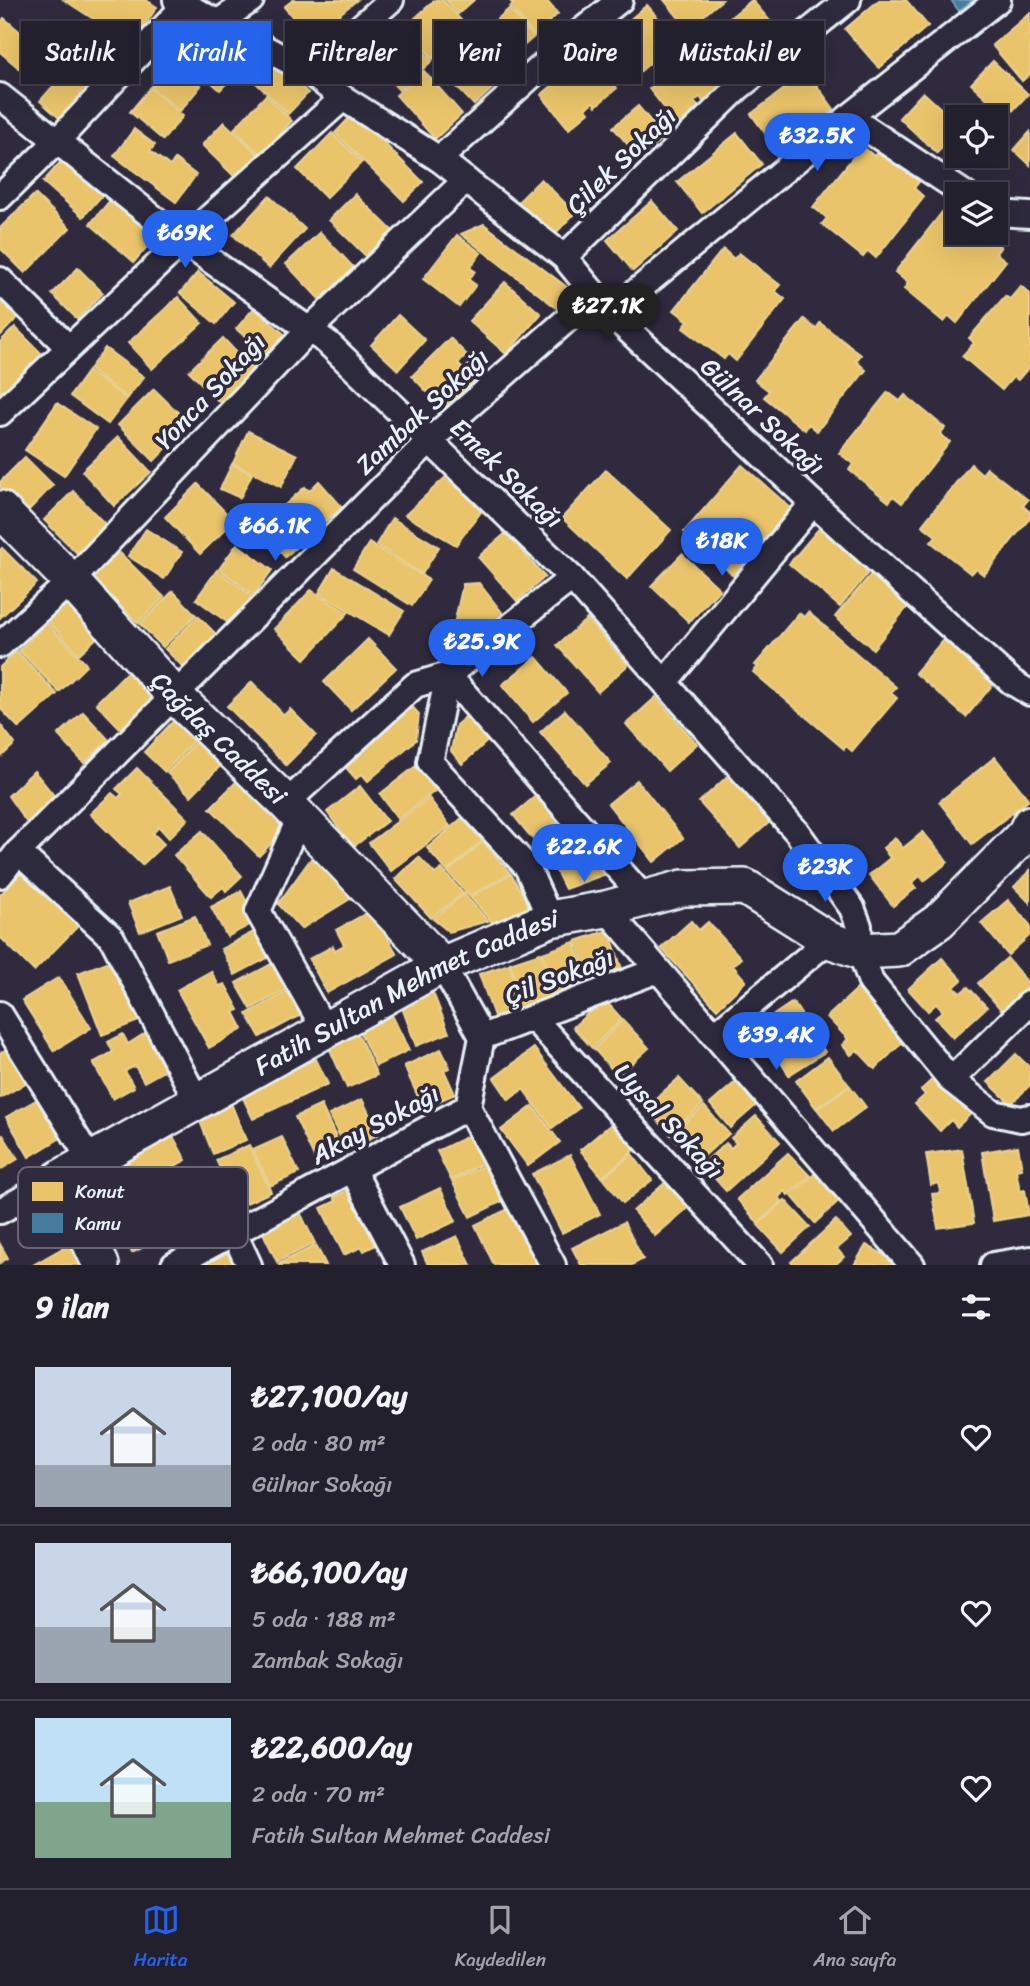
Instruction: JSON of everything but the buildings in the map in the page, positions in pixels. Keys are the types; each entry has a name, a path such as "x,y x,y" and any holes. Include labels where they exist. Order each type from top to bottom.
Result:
{"street":[{"path":"220,21 251,0"},
{"path":"367,21 391,0"},
{"path":"439,159 580,32 620,0"},
{"name":"Çilek Sokağı","path":"564,257 738,88 848,0"},
{"name":"Zambak Sokağı","path":"0,875 18,852 430,440 998,0"},
{"path":"0,197 56,142 181,3"},
{"name":"Gülnar Sokağı","path":"181,3 213,21"},
{"name":"Gülnar Sokağı","path":"324,84 342,99 439,159 564,257 603,304 813,503 1012,682 1030,693"},
{"name":"Emek Sokağı","path":"0,96 183,241 328,343 572,578 797,832 852,908 859,926 853,958"},
{"path":"0,413 183,241 342,99"},
{"path":"849,117 947,182"},
{"name":"Yonca Sokağı","path":"0,645 71,581 310,329 466,180"},
{"path":"1008,213 1030,215"},
{"path":"0,280 68,347"},
{"path":"665,682 813,503"},
{"name":"Çağdaş Caddesi","path":"0,509 71,581 175,696 293,810 442,965"},
{"path":"325,1030 258,911 293,810 415,685 448,675 572,578"},
{"path":"448,675 644,898"},
{"path":"448,675 430,762 527,867 550,919"},
{"path":"714,1035 853,958 899,948 939,921 1028,832"},
{"path":"18,852 112,938 197,1101"},
{"name":"Fatih Sultan Mehmet Caddesi","path":"80,1167 442,965 550,919 606,909 683,888 745,887 853,958"},
{"path":"606,909 912,1265"},
{"path":"853,958 951,1080 993,1113 1021,1119 1030,1117"},
{"path":"442,965 482,1037"},
{"name":"Çil Sokağı","path":"482,1037 658,970"},
{"path":"951,1080 1030,1003"},
{"path":"0,1014 91,1161"},
{"name":"Uysal Sokağı","path":"533,1018 760,1265"},
{"name":"Akay Sokağı","path":"248,1225 468,1107 482,1037"},
{"path":"468,1107 552,1265"},
{"path":"352,1169 402,1265"},
{"name":"Fatih Sultan Mehmet Caddesi","path":"0,1211 18,1201"},
{"path":"93,1248 101,1265"},
{"name":"Akay Sokağı","path":"174,1265 206,1248"},
{"path":"241,1248 249,1265"},
{"path":"993,1265 1030,1259"}]}
